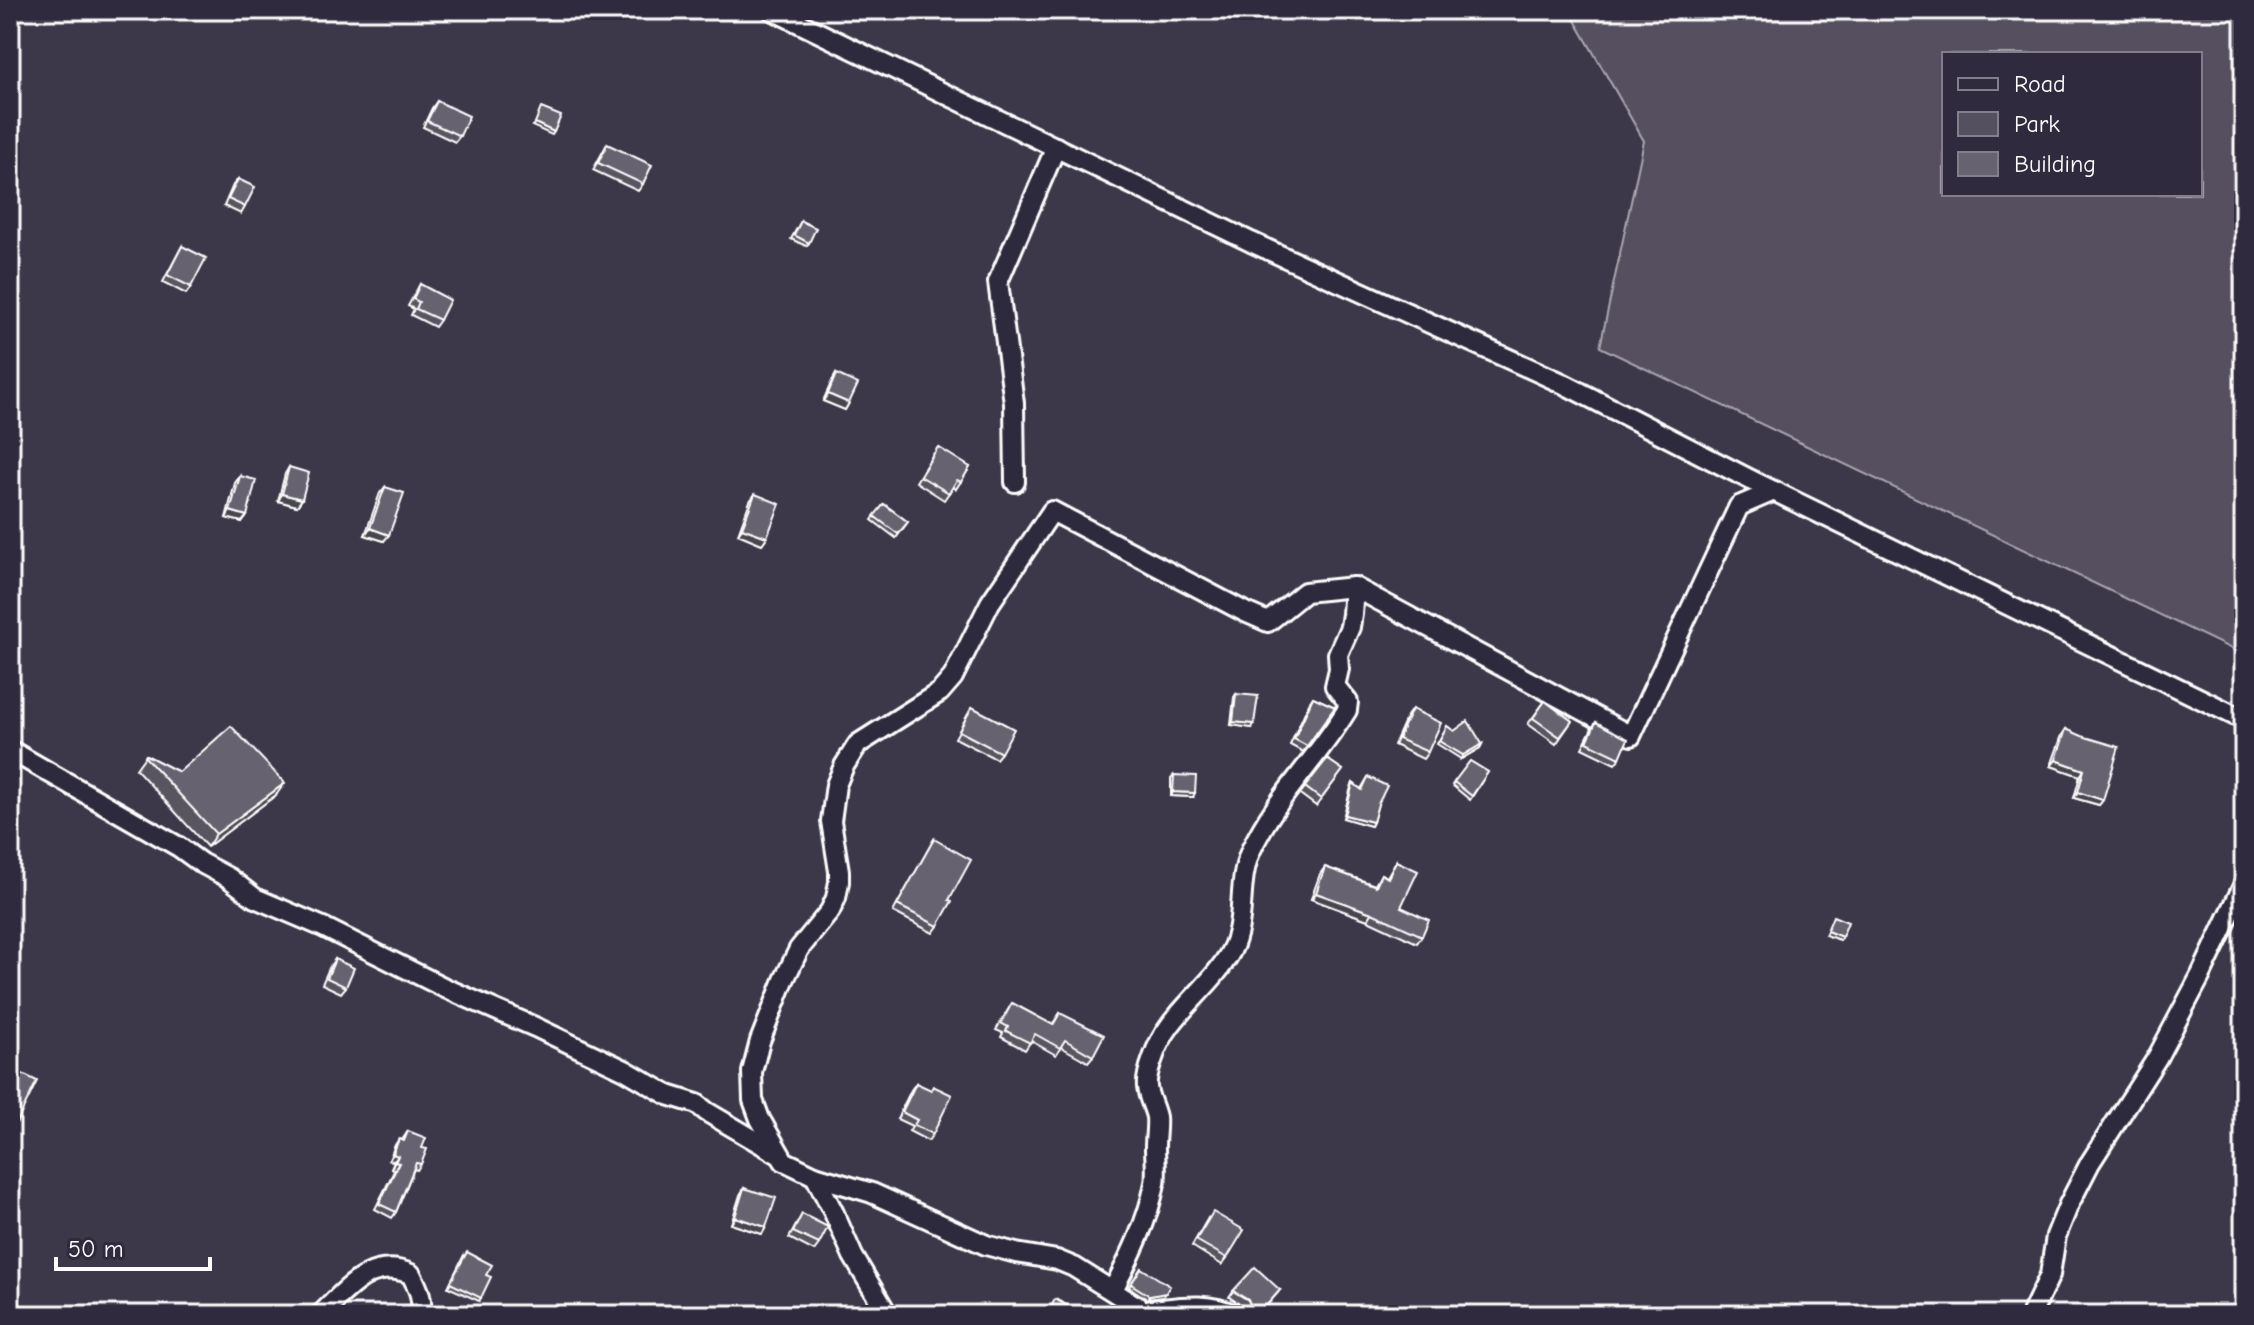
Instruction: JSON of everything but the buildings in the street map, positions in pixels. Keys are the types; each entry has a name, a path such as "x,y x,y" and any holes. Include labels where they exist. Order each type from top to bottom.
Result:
{"street":[{"path":"772,10 1251,242 1562,383 1774,491 2244,720"},
{"path":"1015,482 1014,403 998,282 1056,147"},
{"path":"1234,1315 1209,1306 1151,1310 1149,1315 1081,1270 1057,1260 986,1245 872,1193 815,1176 784,1161 753,1100 752,1072 760,1041 799,949 830,911 836,898 839,871 831,821 836,785 858,744 940,692 953,677 995,595 1052,511 1268,622 1305,592 1354,587 1631,736 1739,506 1774,491"},
{"path":"1113,1290 1130,1257 1156,1181 1156,1116 1147,1087 1153,1057 1164,1034 1182,1009 1205,987 1232,948 1240,926 1241,890 1252,849 1286,792 1347,710 1348,702 1335,686 1338,654 1350,627 1354,587"},
{"path":"10,750 179,847 255,898 535,1027 668,1095 697,1104 782,1156"},
{"path":"2031,1315 2050,1275 2056,1236 2069,1204 2090,1163 2157,1058 2244,884"},
{"path":"815,1176 859,1268 888,1315"},
{"path":"320,1315 362,1276 372,1271 391,1269 411,1274 422,1303 420,1315"}],"green space":[{"path":"1569,10 2244,10 2244,655 1600,347 1644,141"}]}
